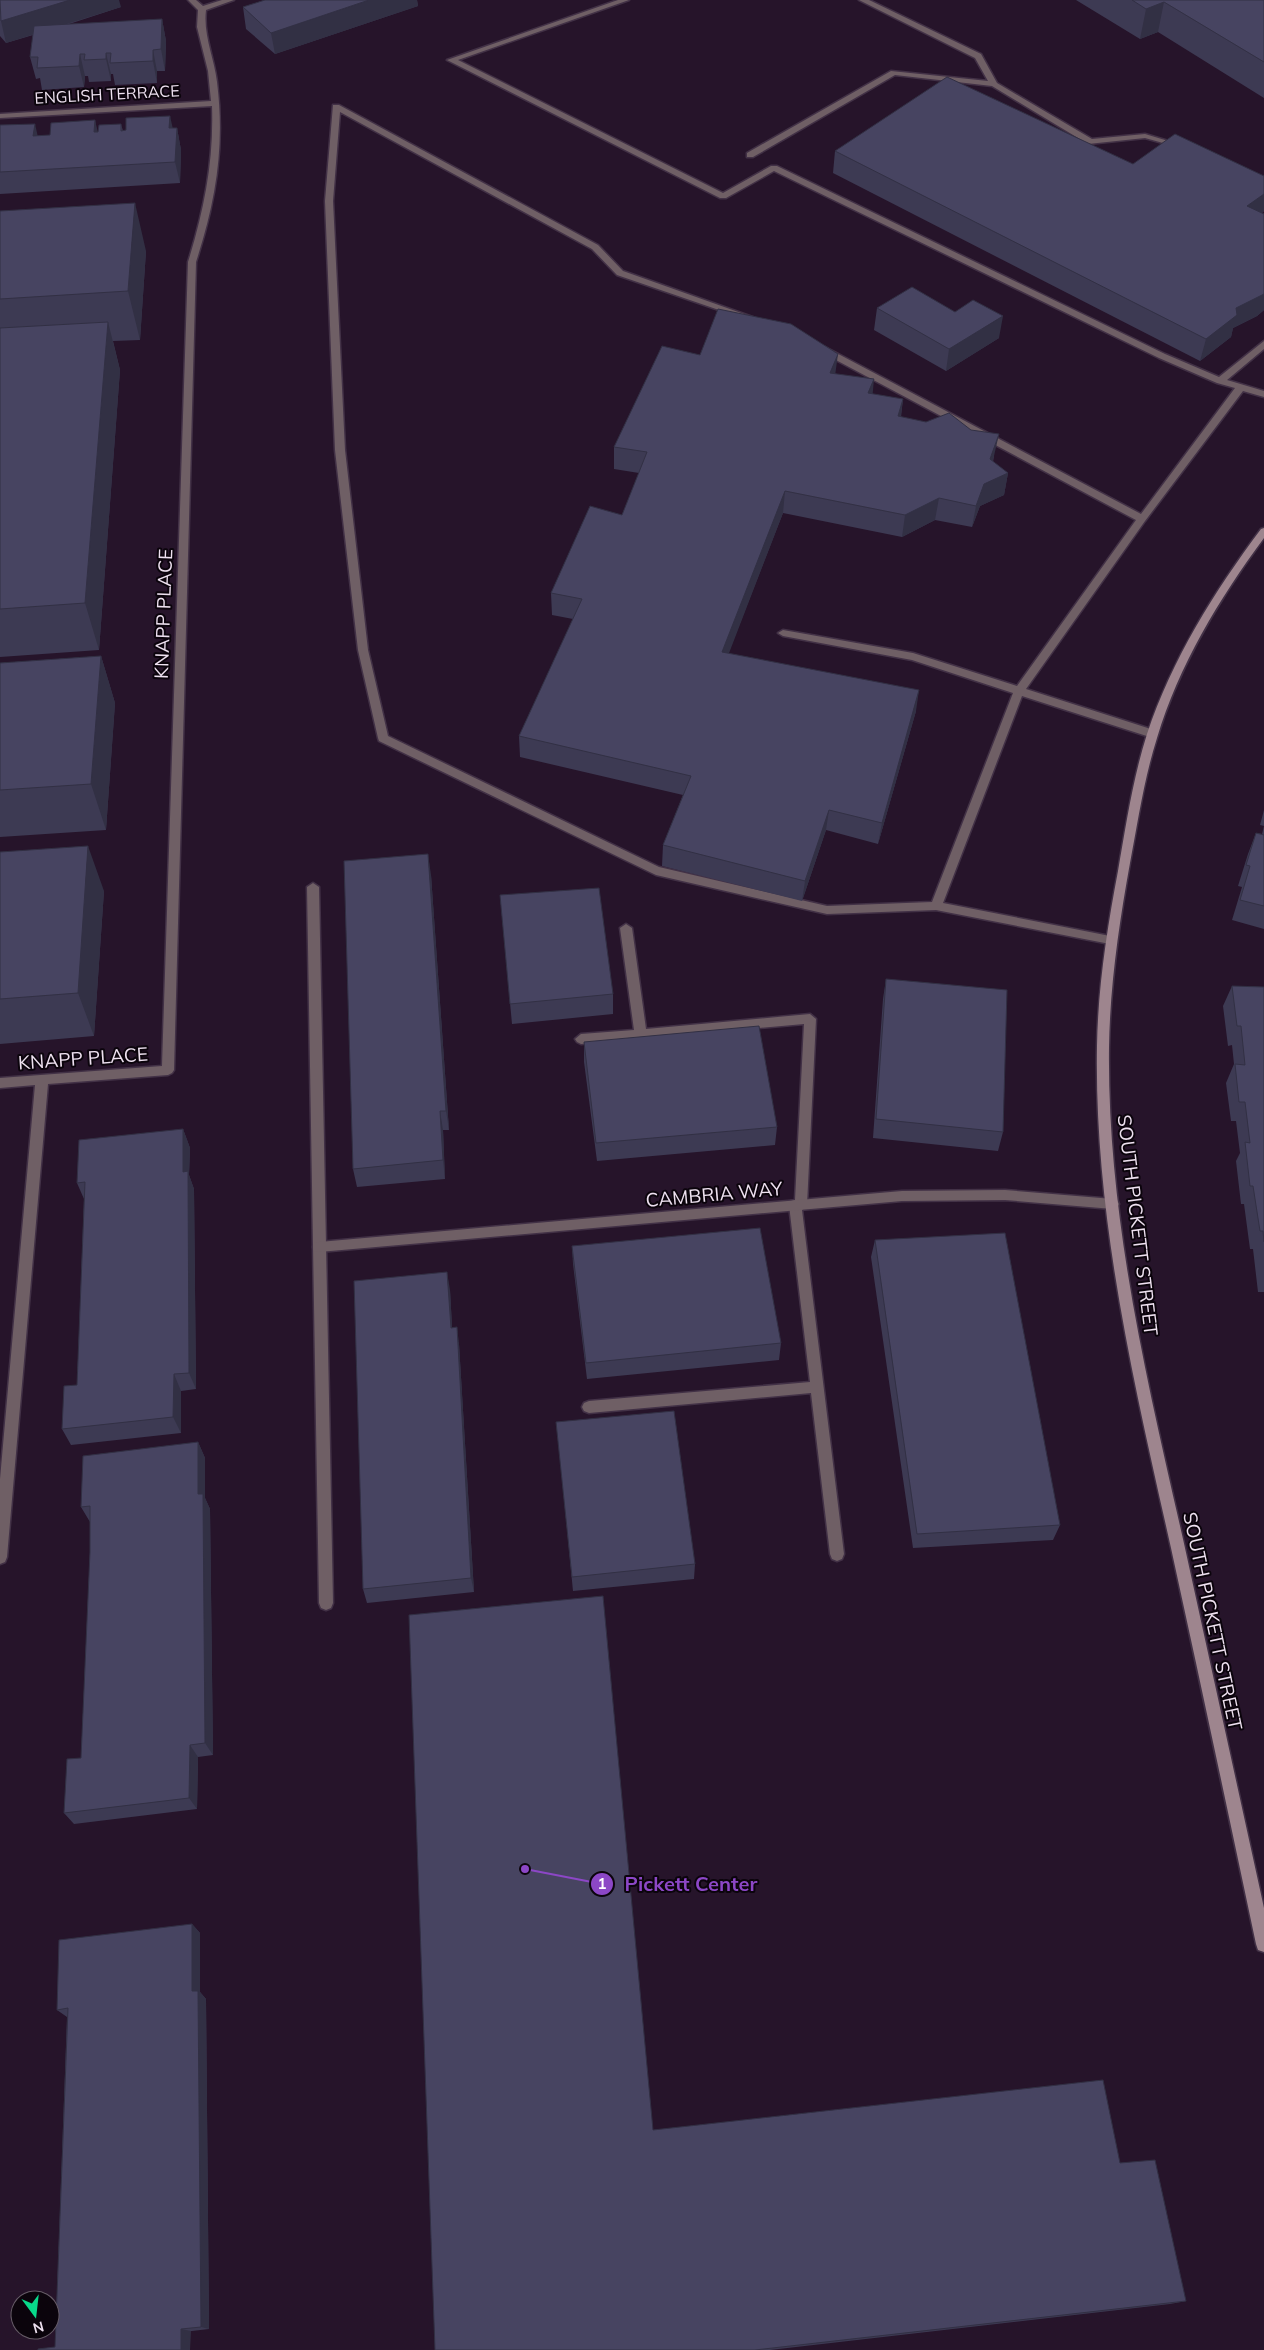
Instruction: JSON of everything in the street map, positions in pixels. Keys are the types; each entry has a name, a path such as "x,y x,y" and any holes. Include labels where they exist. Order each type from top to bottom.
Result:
{"main road":[{"name":"SOUTH PICKETT STREET","path":"1264,531 1240,563 1207,616 1172,684 1153,734 1138,789 1110,940 1103,1046 1103,1084 1113,1204 1135,1348 1264,1944"}],"street":[{"path":"192,0 202,9 230,0"},
{"path":"625,0 451,60 723,196 774,168 1162,356 1220,381 1264,394"},
{"path":"863,0 978,56 994,84"},
{"name":"KNAPP PLACE","path":"0,1083 168,1070 192,262 213,194 218,132 212,75 199,21 202,9"},
{"path":"750,155 894,73 994,84 1091,142 1145,136 1187,147"},
{"name":"ENGLISH TERRACE","path":"0,116 216,103"},
{"path":"767,324 620,273 595,247 336,107 329,201 340,450 363,650 383,738 656,871 827,910 936,906 1110,940"},
{"path":"811,343 1142,519"},
{"path":"1220,381 1264,344"},
{"path":"936,906 1020,691 1142,519 1241,387"},
{"path":"783,633 913,657 1153,734"},
{"path":"312,887 326,1603"},
{"path":"626,928 641,1034"},
{"path":"581,1039 810,1019 798,1205 816,1387 837,1554"},
{"path":"0,1557 42,1080"},
{"name":"CAMBRIA WAY","path":"320,1247 902,1196 1005,1195 1113,1204"},
{"path":"589,1407 816,1387"}],"building":[{"path":"0,0 70,0 1,21"},
{"path":"265,0 369,0 271,33 243,7"},
{"path":"1132,0 1264,0 1264,62 1164,2 1146,9"},
{"path":"162,19 161,49 153,50 153,61 110,63 111,53 106,53 106,59 84,60 85,54 80,54 79,66 37,68 38,57 30,57 34,26"},
{"path":"947,77 1133,164 1175,134 1264,176 1264,194 1247,206 1264,214 1264,294 1236,308 1237,315 1206,339 835,151"},
{"path":"170,116 169,128 177,128 175,162 0,172 0,125 35,124 33,136 50,135 51,123 95,120 94,132 98,132 99,125 121,124 121,131 126,130 126,118"},
{"path":"135,203 128,291 0,299 0,211"},
{"path":"912,287 955,312 973,300 1003,316 949,349 877,308"},
{"path":"718,309 791,324 838,354 830,373 874,379 868,393 903,399 898,416 926,422 949,413 971,430 999,434 990,459 1008,473 984,484 976,506 939,498 905,515 785,491 722,652 919,690 882,823 829,810 805,881 663,845 691,776 519,736 582,599 551,593 590,506 622,515 647,452 614,447 662,346 700,355"},
{"path":"108,322 85,603 0,609 0,328"},
{"path":"101,656 91,784 0,790 0,663"},
{"path":"1256,833 1264,835 1264,906 1240,900 1250,866 1246,865"},
{"path":"88,846 78,993 0,999 0,852"},
{"path":"428,854 446,1111 440,1111 443,1160 353,1169 344,861"},
{"path":"599,888 613,994 510,1004 500,895"},
{"path":"886,979 1007,990 1003,1132 876,1119"},
{"path":"1232,986 1264,987 1264,1242 1263,1231 1260,1231 1253,1186 1250,1186 1245,1142 1250,1143 1245,1102 1239,1102 1235,1064 1245,1065 1241,1026 1237,1026"},
{"path":"759,1026 777,1127 596,1143 584,1042"},
{"path":"183,1129 183,1172 188,1171 189,1373 174,1374 173,1417 62,1429 64,1386 77,1385 85,1182 77,1183 79,1140"},
{"path":"760,1228 781,1343 586,1363 572,1246"},
{"path":"1005,1233 1060,1525 917,1534 875,1240"},
{"path":"447,1272 451,1328 457,1327 471,1578 363,1589 354,1281"},
{"path":"674,1411 695,1564 572,1577 556,1422"},
{"path":"198,1442 198,1494 203,1494 205,1743 190,1745 189,1798 64,1813 67,1759 81,1758 90,1552 90,1506 81,1507 83,1456"},
{"path":"603,1596 653,2130 1103,2080 1120,2163 1155,2160 1186,2301 755,2350 435,2350 409,1615"},
{"path":"192,1924 192,1991 198,1991 201,2327 181,2329 181,2350 38,2350 55,2347 55,2340 60,2340 60,2290 57,2290 68,2008 57,2010 59,1940"}],"place":[{"name":"Pickett Center","path":"525,1869"}]}
